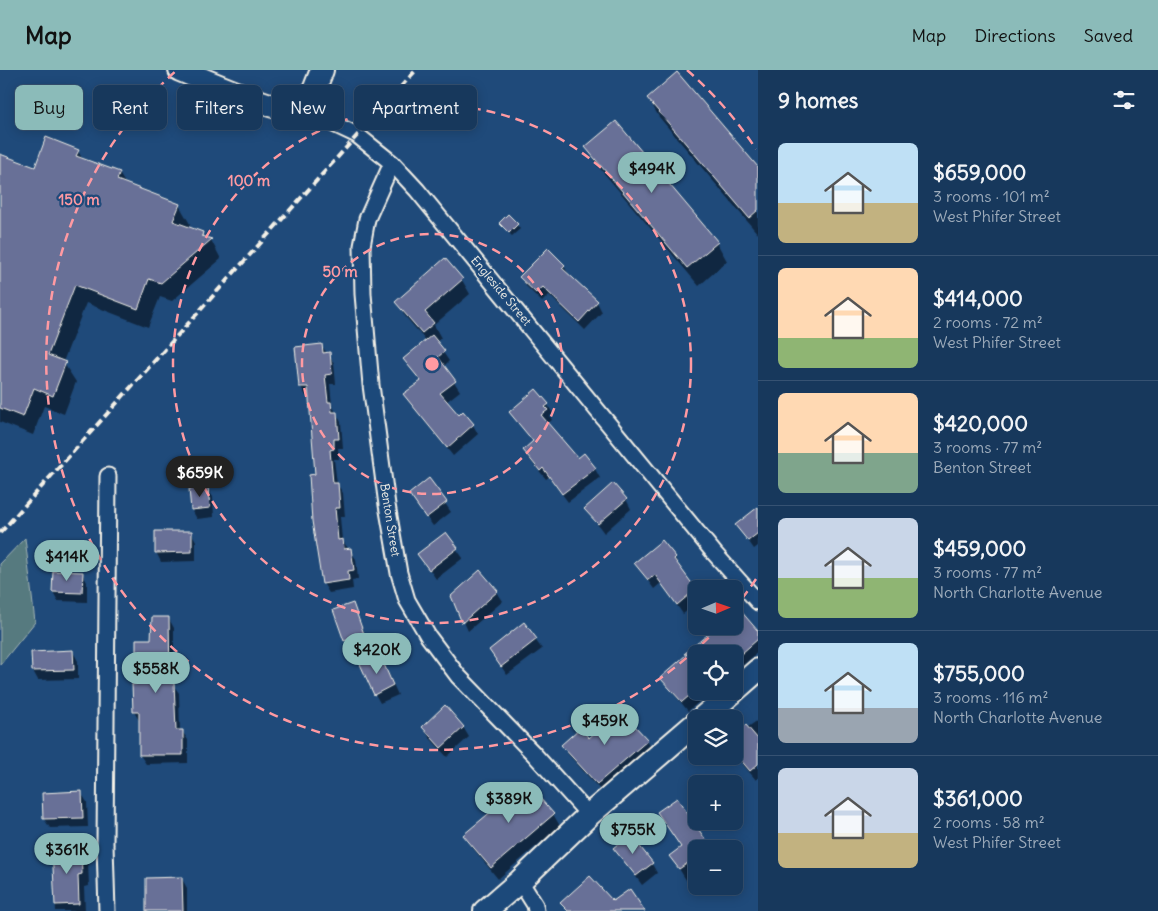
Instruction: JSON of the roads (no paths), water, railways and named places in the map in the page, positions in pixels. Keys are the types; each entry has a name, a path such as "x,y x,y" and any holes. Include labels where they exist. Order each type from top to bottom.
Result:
{"main road":[{"name":"Engleside Street","path":"180,70 272,105"},
{"path":"316,85 322,70"},
{"path":"743,683 758,670"},
{"path":"712,710 723,700"},
{"path":"485,911 520,881 589,815 688,730"}],"street":[{"name":"Engleside Street","path":"344,128 357,134 392,163 417,190 715,554 758,602"},
{"name":"Benton Street","path":"392,163 367,219 362,246 363,294 371,385 387,505 399,572 407,600 428,636 458,676 515,733 589,815"},
{"path":"107,911 108,476"},
{"path":"520,881 536,911"}],"railway":[{"path":"0,533 416,70"}]}
